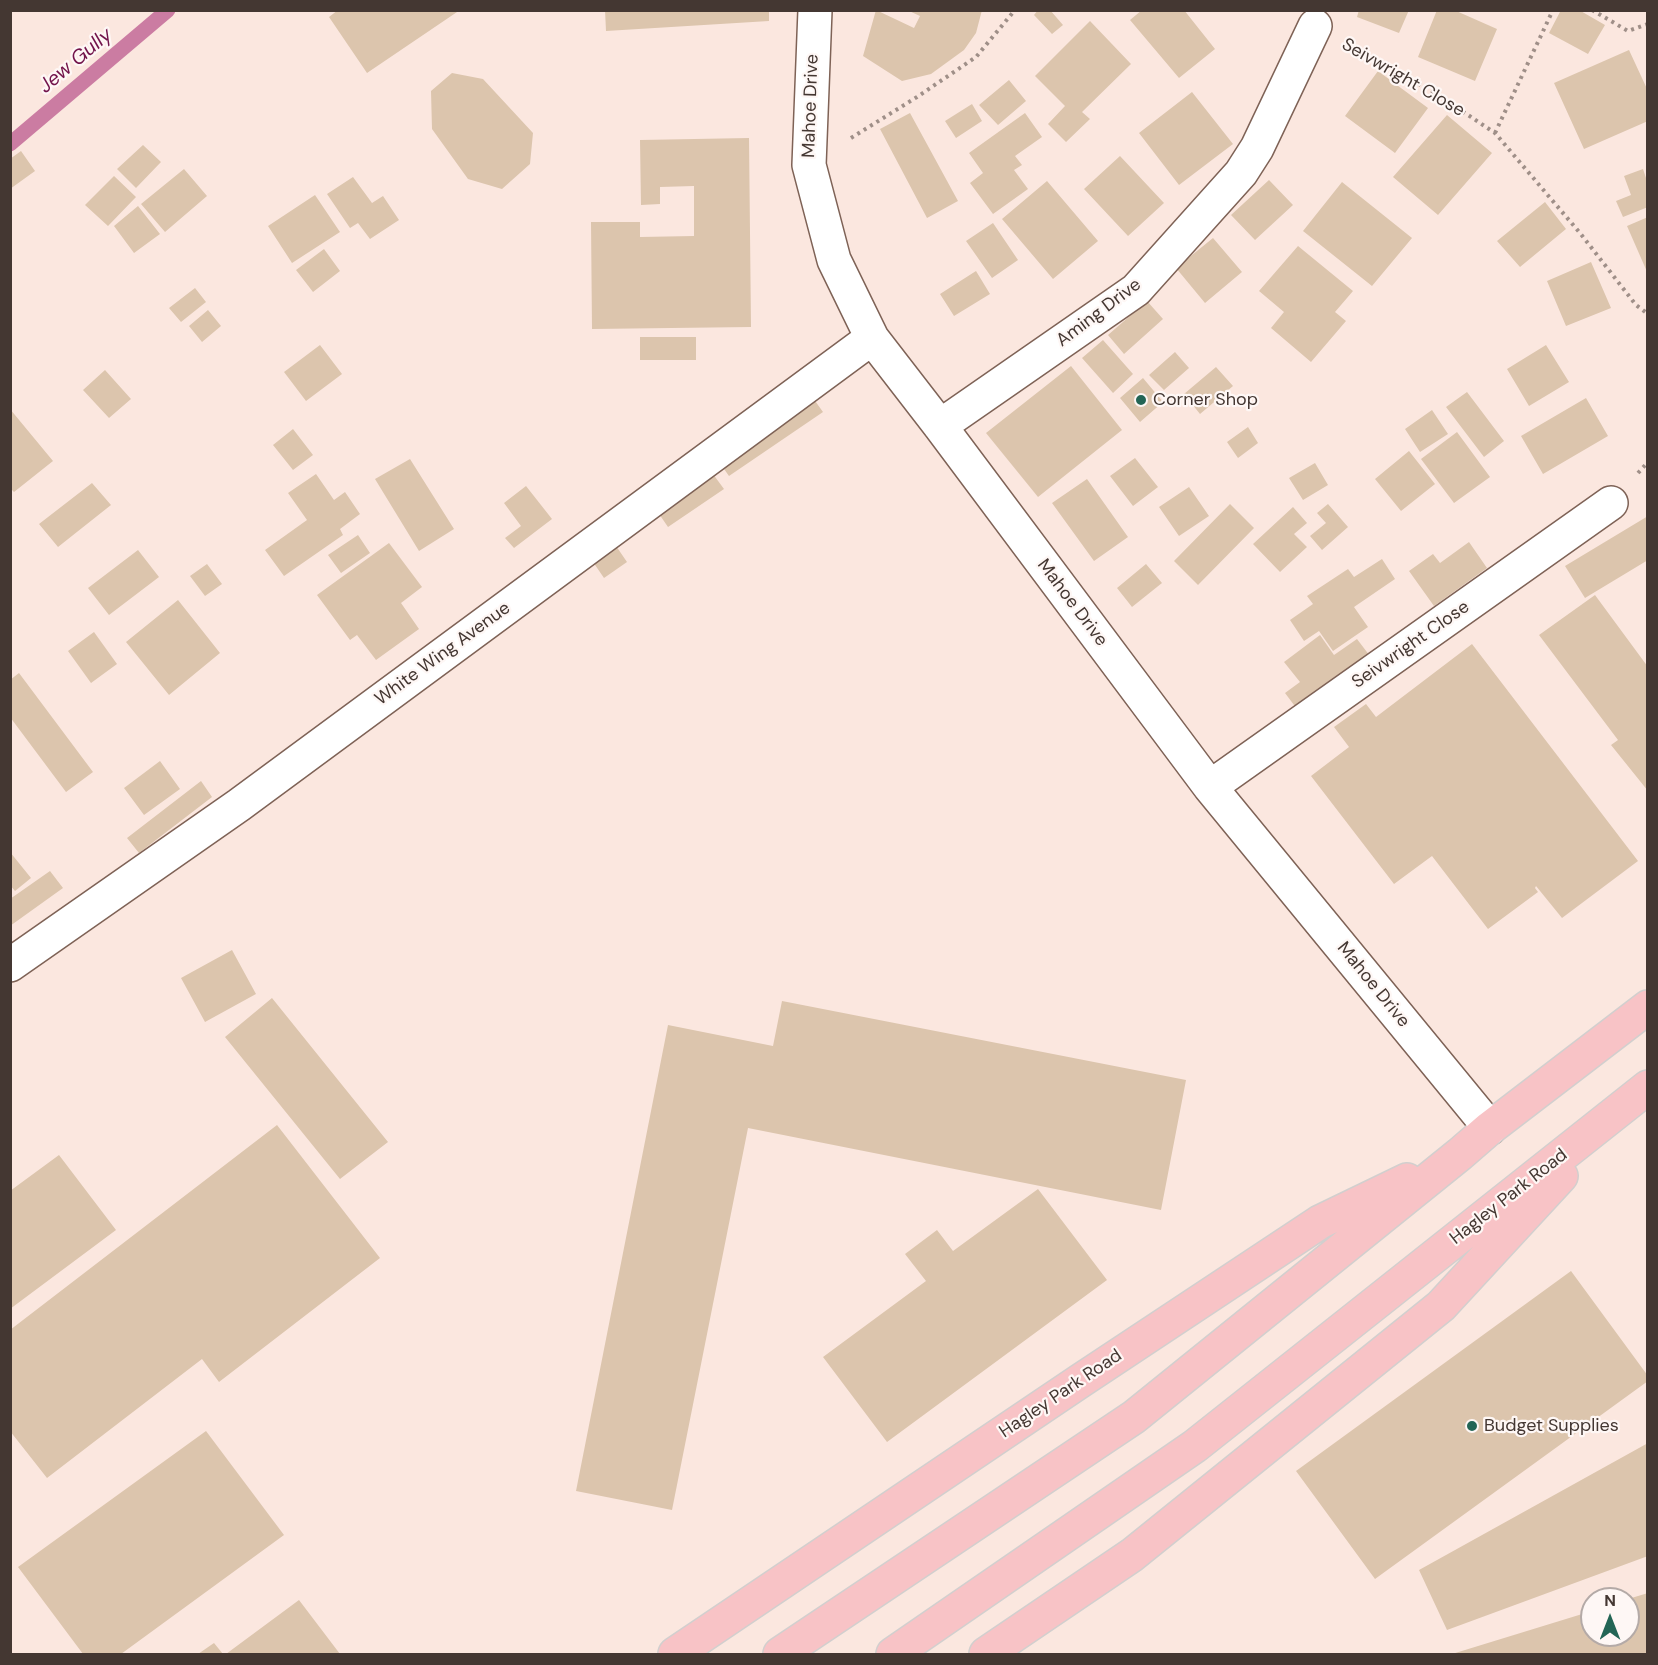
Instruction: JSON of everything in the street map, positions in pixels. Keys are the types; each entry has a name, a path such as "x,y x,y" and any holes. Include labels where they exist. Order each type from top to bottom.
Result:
{"main road":[{"name":"Hagley Park Road","path":"780,1654 1134,1417 1490,1128 1647,1007"},
{"name":"Hagley Park Road","path":"893,1654 1195,1446 1639,1094"},
{"name":"Hagley Park Road","path":"986,1654 1132,1556 1441,1306 1639,1094"},
{"name":"Hagley Park Road","path":"675,1654 1320,1222 1460,1154"}],"street":[{"name":"Mahoe Drive","path":"815,10 808,165 834,260 872,338 1210,787 1490,1128"},
{"name":"Aming Drive","path":"940,426 1136,290 1241,173 1257,148 1315,26"},
{"name":"White Wing Avenue","path":"10,965 238,805 872,338"},
{"name":"Seivwright Close","path":"1210,787 1611,503"}],"path":[{"path":"808,165 976,57 1015,10"},
{"path":"1495,134 1552,10"},
{"path":"1593,10 1628,31 1647,24"},
{"name":"Seivwright Close","path":"1315,26 1369,59 1432,91 1495,134 1580,233 1636,305 1647,314"}],"building":[{"path":"338,10 460,10 367,73 329,17"},
{"path":"605,10 769,10 769,21 606,31"},
{"path":"876,10 914,28 920,16 907,10 982,10 976,33 964,50 931,74 902,81 863,56"},
{"path":"1038,10 1050,10 1063,25 1052,34 1034,15"},
{"path":"1142,10 1184,10 1215,49 1179,78 1130,20"},
{"path":"1359,10 1409,10 1399,33 1357,17"},
{"path":"1437,10 1454,10 1497,29 1475,81 1418,57"},
{"path":"1561,10 1579,10 1605,25 1588,54 1549,33"},
{"path":"1090,21 1131,64 1082,112 1090,119 1066,142 1048,124 1065,106 1035,76"},
{"path":"1629,50 1648,91 1648,121 1584,149 1554,83"},
{"path":"1378,71 1428,108 1395,153 1345,116"},
{"path":"452,73 483,79 533,133 530,164 502,189 468,179 432,129 431,91"},
{"path":"1009,80 1026,101 998,125 979,105"},
{"path":"1192,92 1233,144 1179,185 1139,133"},
{"path":"972,104 982,121 956,138 945,121"},
{"path":"910,113 958,201 927,218 880,129"},
{"path":"1025,113 1042,137 1015,156 1022,165 1014,170 1028,189 993,214 970,183 983,173 969,153"},
{"path":"1447,115 1492,153 1438,215 1393,177"},
{"path":"749,138 751,327 592,329 591,222 640,222 640,237 694,236 694,186 660,187 660,204 641,205 640,140"},
{"path":"143,145 161,162 136,188 117,169"},
{"path":"21,151 35,171 10,189 10,159"},
{"path":"1120,156 1164,203 1128,236 1084,189"},
{"path":"184,169 207,196 165,232 141,204"},
{"path":"1643,169 1648,178 1648,207 1623,217 1616,201 1631,195 1624,176"},
{"path":"114,176 136,197 108,226 85,205"},
{"path":"353,177 372,203 383,196 399,220 370,239 358,223 350,228 327,194"},
{"path":"1269,180 1293,205 1255,240 1231,215"},
{"path":"1047,181 1098,241 1053,279 1002,219"},
{"path":"1342,182 1412,238 1372,286 1303,231"},
{"path":"315,195 340,232 292,263 268,226"},
{"path":"1545,202 1566,229 1520,267 1497,241"},
{"path":"138,206 160,234 134,253 114,226"},
{"path":"1648,217 1648,274 1627,226"},
{"path":"993,223 1018,260 992,278 966,241"},
{"path":"1213,238 1242,272 1205,303 1176,268"},
{"path":"1298,246 1353,291 1335,312 1346,321 1311,362 1271,328 1284,312 1259,291"},
{"path":"324,249 340,271 313,292 296,270"},
{"path":"1591,262 1611,308 1566,326 1547,281"},
{"path":"976,271 990,294 954,316 940,294"},
{"path":"195,288 206,302 181,322 169,308"},
{"path":"1147,301 1163,319 1124,354 1108,335"},
{"path":"208,310 221,326 202,342 189,326"},
{"path":"640,337 696,337 696,360 640,360"},
{"path":"1103,340 1133,374 1113,393 1082,358"},
{"path":"320,345 342,374 306,401 284,372"},
{"path":"1546,345 1569,382 1529,406 1507,369"},
{"path":"1175,352 1189,368 1164,390 1149,375"},
{"path":"1071,366 1122,430 1038,497 986,433"},
{"path":"1216,367 1233,386 1200,414 1184,394"},
{"path":"105,370 131,399 109,418 83,390"},
{"name":"Corner Shop","path":"1143,378 1163,402 1140,422 1120,398"},
{"path":"1467,392 1504,441 1484,457 1446,407"},
{"path":"813,398 823,412 729,476 719,462"},
{"path":"1586,398 1608,436 1543,474 1521,436"},
{"path":"10,409 53,461 14,492 10,488"},
{"path":"1432,410 1448,434 1420,452 1405,429"},
{"path":"1248,427 1258,443 1238,458 1227,442"},
{"path":"293,429 313,455 293,470 273,445"},
{"path":"1457,432 1490,477 1454,503 1421,459"},
{"path":"1409,451 1435,484 1401,511 1375,479"},
{"path":"1135,458 1158,487 1133,506 1110,476"},
{"path":"410,459 454,529 419,551 375,479"},
{"path":"1315,463 1328,485 1303,500 1289,478"},
{"path":"710,470 724,489 668,527 655,508"},
{"path":"316,474 334,500 345,492 360,514 340,529 343,535 284,576 265,550 307,520 288,493"},
{"path":"1087,479 1128,537 1094,561 1052,503"},
{"path":"92,483 111,505 58,547 39,524"},
{"path":"526,486 552,519 514,548 505,538 521,526 504,503"},
{"path":"1189,487 1209,516 1179,536 1159,507"},
{"path":"1230,504 1254,528 1198,585 1174,561"},
{"path":"1328,504 1348,527 1322,550 1310,536 1326,523 1317,513"},
{"path":"1293,507 1307,523 1294,534 1307,547 1280,572 1253,544"},
{"path":"1648,516 1648,560 1585,598 1565,566"},
{"path":"358,535 370,553 341,573 328,555"},
{"path":"1469,542 1487,568 1434,606 1409,571 1433,554 1440,563"},
{"path":"389,543 422,587 401,603 419,629 376,660 357,635 350,640 317,595"},
{"path":"614,543 627,562 604,578 591,559"},
{"path":"138,550 159,577 109,615 88,588"},
{"path":"1382,559 1395,579 1354,607 1368,627 1333,651 1319,631 1304,641 1290,620 1313,604 1307,596 1348,569 1354,577"},
{"path":"207,564 222,584 205,596 190,576"},
{"path":"1146,564 1162,583 1132,607 1117,588"},
{"path":"1595,595 1648,667 1648,791 1611,745 1618,740 1539,635"},
{"path":"178,600 220,653 169,695 126,642"},
{"path":"94,632 117,664 91,683 68,651"},
{"path":"1320,635 1334,655 1357,639 1376,664 1303,717 1285,693 1300,682 1284,662"},
{"path":"1472,644 1638,861 1562,918 1536,886 1538,892 1488,929 1432,856 1394,884 1311,776 1349,747 1334,727 1366,704 1376,717"},
{"path":"19,673 93,772 66,792 10,717 10,680"},
{"path":"160,761 180,789 144,815 124,788"},
{"path":"201,781 212,797 139,853 127,838"},
{"path":"10,852 31,878 15,891 10,885"},
{"path":"50,871 63,888 10,926 10,899"},
{"path":"232,950 256,994 205,1022 181,978"},
{"path":"272,998 388,1142 340,1179 225,1037"},
{"path":"782,1001 1186,1080 1161,1210 748,1128 672,1510 576,1491 668,1025 773,1046"},
{"path":"277,1125 380,1258 219,1382 202,1359 47,1478 10,1431 10,1330"},
{"path":"59,1155 116,1230 10,1309 10,1191"},
{"path":"1038,1189 1107,1280 887,1442 823,1357 926,1281 905,1254 937,1230 953,1251"},
{"name":"Budget Supplies","path":"1571,1271 1648,1376 1648,1381 1375,1579 1296,1471"},
{"path":"206,1431 284,1535 121,1654 83,1654 18,1567"},
{"path":"1648,1443 1648,1556 1447,1630 1419,1570"},
{"path":"1648,1593 1648,1654 1452,1654 1580,1615 1580,1647 1640,1647 1640,1595"},
{"path":"299,1600 340,1654 226,1654"},
{"path":"214,1643 223,1654 198,1654"}],"waterway":[{"name":"Jew Gully","path":"10,144 168,10"}],"place":[{"name":"Corner Shop","path":"1141,400"},
{"name":"Budget Supplies","path":"1472,1426"}]}
